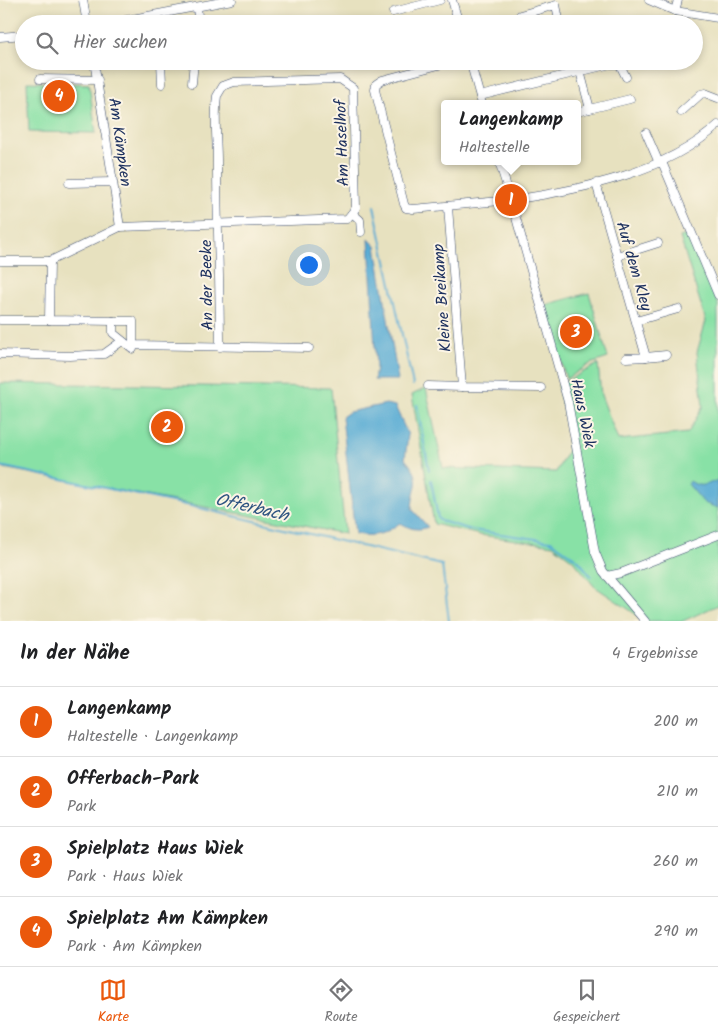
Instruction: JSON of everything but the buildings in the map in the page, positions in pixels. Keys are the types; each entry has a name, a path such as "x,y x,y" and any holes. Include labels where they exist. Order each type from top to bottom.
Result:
{"street":[{"path":"83,0 86,15"},
{"path":"157,15 232,0"},
{"path":"394,12 440,0"},
{"path":"452,0 456,15"},
{"path":"649,0 676,11 700,15"},
{"path":"676,11 678,0"},
{"path":"520,15 556,5 558,15"},
{"path":"197,8 198,15"},
{"path":"703,16 718,18"},
{"path":"0,37 15,36"},
{"name":"Am Kämpken","path":"96,70 120,227"},
{"path":"161,70 162,84"},
{"path":"192,83 193,70"},
{"path":"420,70 382,80 376,84 375,90 406,208 448,207 512,200 596,183 661,162 692,146 718,125"},
{"path":"473,70 481,100 586,70"},
{"path":"623,70 626,77"},
{"path":"576,72 590,109"},
{"path":"40,79 98,80"},
{"name":"Am Haselhof","path":"218,224 216,103 223,86 234,82 340,79 353,88 356,208 352,213"},
{"path":"682,112 701,94 705,93 718,98"},
{"path":"581,111 630,99"},
{"path":"646,132 661,162 718,295"},
{"name":"Haus Wiek","path":"500,165 512,200 568,402 595,552 607,576 645,621"},
{"path":"69,183 112,182"},
{"name":"Auf dem Kley","path":"596,183 646,357"},
{"name":"Kleine Breikamp","path":"448,207 462,386"},
{"path":"0,261 50,261 120,227 331,220 347,219 352,213 360,220 361,232"},
{"name":"An der Beeke","path":"218,224 220,347"},
{"path":"617,256 658,243"},
{"path":"49,320 50,261"},
{"path":"636,321 678,309"},
{"path":"0,320 132,322 133,345"},
{"path":"0,354 70,356 104,354 122,341 113,333 113,321"},
{"name":"An der Beeke","path":"122,341 133,349 133,345 309,348"},
{"path":"626,358 666,355"},
{"path":"428,386 541,388"},
{"path":"607,576 622,573 718,535"}],"green space":[{"path":"27,82 89,84 96,133 29,132"},
{"path":"689,234 718,303 718,605 683,621 646,621 594,586 573,560 553,545 480,535 434,524 412,395 426,388 443,468 556,472 568,450 568,429 558,386 598,364 601,395 618,440 688,433 703,406 697,352 706,321 680,237"},
{"path":"589,293 608,358 590,364 566,379 545,305"},
{"path":"0,383 331,388 345,534 3,468 0,466"}],"water":[{"path":"369,239 376,246 398,380 374,380 376,368"},
{"path":"386,404 395,406 408,435 405,459 411,466 416,478 412,509 428,527 414,529 400,523 379,534 355,534 342,417 349,412"},
{"path":"718,480 718,508 704,503 688,484 690,481 697,485 704,485"}],"waterway":[{"path":"374,206 413,385"},
{"path":"417,405 429,470"},
{"name":"Offerbach","path":"0,466 191,506 442,565 449,621"},
{"path":"431,480 438,518 441,521 472,530 551,541 578,560 591,576"}],"place":[{"name":"Spielplatz Am Kämpken","path":"59,96"},
{"name":"Langenkamp","path":"511,200"},
{"name":"Spielplatz Haus Wiek","path":"576,332"},
{"name":"Offerbach-Park","path":"167,427"}]}
